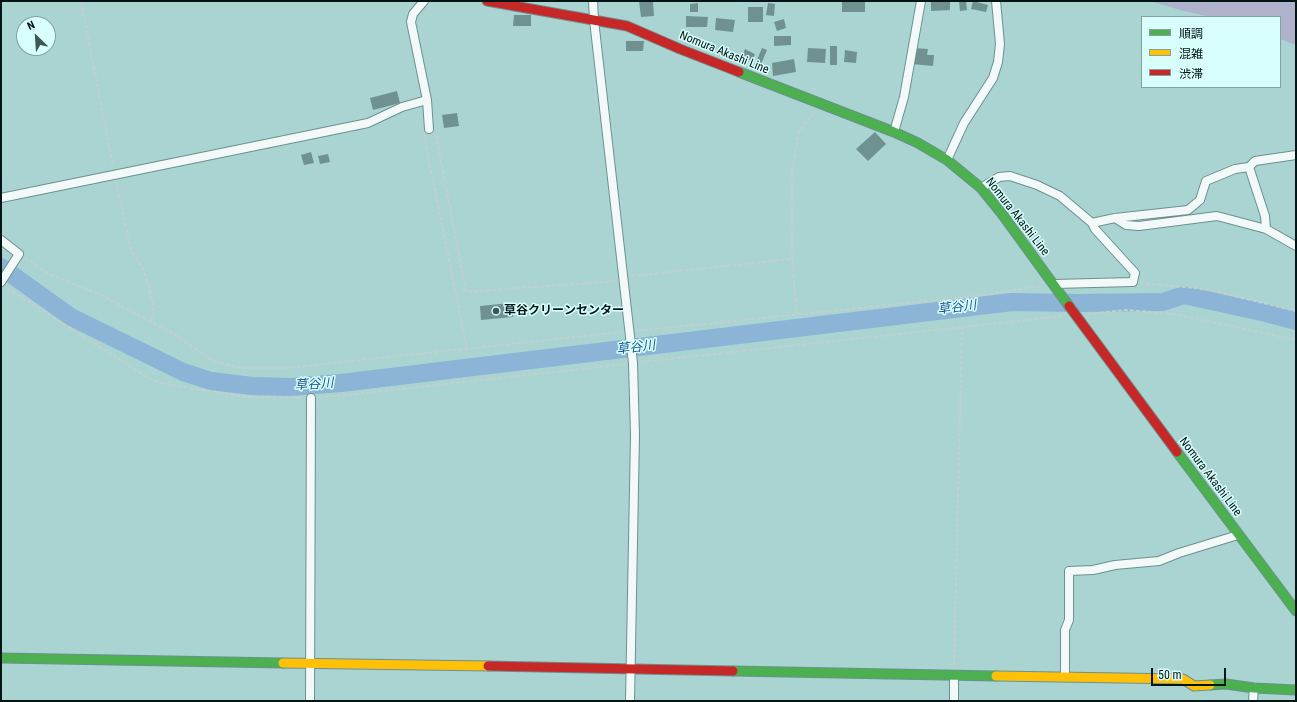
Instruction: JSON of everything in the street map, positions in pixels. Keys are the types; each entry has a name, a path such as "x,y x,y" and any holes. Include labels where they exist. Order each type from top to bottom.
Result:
{"street":[{"path":"424,1 413,14 411,22 427,100 429,129"},
{"name":"Nomura Akashi Line","path":"487,1 626,26 680,49 894,132 918,143 947,160 981,188 1077,315 1238,536 1296,611"},
{"path":"593,1 633,363 636,435 630,701"},
{"path":"894,132 904,97 921,1"},
{"path":"947,160 964,123 993,78 998,62 1000,44 996,1"},
{"path":"1,198 368,123 402,107 427,100"},
{"path":"1092,222 1188,210 1200,200 1206,181 1235,169 1249,167 1255,161 1296,155"},
{"path":"1249,167 1265,216 1266,229"},
{"path":"981,188 999,177 1010,176 1037,185 1060,196 1092,222 1094,229 1135,272 1133,282 1054,284"},
{"path":"1115,218 1126,225 1139,226 1217,216 1266,229 1296,246"},
{"path":"1,240 19,254 1,283"},
{"path":"310,701 311,398"},
{"path":"1065,677 1065,630 1069,620 1069,572 1093,570 1115,565 1158,561 1179,553 1238,536"},
{"path":"1,658 1183,679 1194,686 1226,684 1254,688 1296,690"},
{"path":"954,674 954,701"},
{"path":"1253,701 1254,688"}],"path":[{"path":"81,1 114,175 131,250 143,269 148,283 154,311 151,322"},
{"path":"797,314 792,259 792,170 799,131 816,110 826,106"},
{"path":"467,349 424,136 429,129 436,135 466,292 624,278 792,259"},
{"path":"19,254 49,274 99,294 177,336 213,361 240,368 287,368 630,331 968,297 1054,284"},
{"path":"1133,282 1206,289 1296,311"},
{"path":"1,283 150,379 161,383 246,397 311,398 1126,310 1175,314 1296,340"},
{"path":"954,674 962,327"}],"shaded area":[{"path":"1150,1 1296,1 1296,45 1281,39 1281,16 1206,16"}],"building":[{"path":"639,1 653,1 654,16 641,17"},
{"path":"842,1 865,1 865,12 842,12"},
{"path":"931,1 950,1 950,10 931,11"},
{"path":"959,1 966,1 967,10 960,11"},
{"path":"973,1 988,5 986,12 971,9"},
{"path":"698,3 698,12 690,12 690,4"},
{"path":"768,3 775,4 774,16 766,15"},
{"path":"748,7 763,7 763,22 748,22"},
{"path":"514,15 531,15 531,26 513,26"},
{"path":"686,16 708,17 707,27 686,27"},
{"path":"716,18 735,20 733,32 715,30"},
{"path":"784,19 786,28 777,31 774,22"},
{"path":"774,36 791,36 791,45 774,46"},
{"path":"626,41 644,41 643,51 626,51"},
{"path":"830,46 837,46 837,65 830,65"},
{"path":"762,48 767,50 759,69 754,67"},
{"path":"808,48 826,49 825,63 807,62"},
{"path":"913,48 928,49 927,55 934,55 933,66 912,64"},
{"path":"745,49 755,54 752,61 742,57"},
{"path":"845,50 857,52 856,63 844,62"},
{"path":"794,59 796,72 773,76 772,63"},
{"path":"397,91 400,103 373,110 370,98"},
{"path":"457,113 459,126 444,128 442,115"},
{"path":"875,132 886,144 868,161 856,149"},
{"path":"311,152 314,163 304,165 301,155"},
{"path":"328,154 330,162 320,164 318,156"},
{"name":"草谷クリーンセンター","path":"511,303 513,317 481,320 480,306"}],"waterway":[{"name":"草谷川","path":"1,267 71,317 183,372 211,381 252,386 291,387 341,383 1012,302 1163,302 1184,295 1296,321"}],"traffic: fast":[{"path":"739,72 894,132 918,143 947,160 981,188 1002,214 1069,306"},
{"path":"1177,452 1296,611"},
{"path":"1,658 283,663"},
{"path":"733,671 996,676"},
{"path":"1210,685 1226,684 1254,688 1296,690"}],"traffic: slow":[{"path":"283,663 488,666"},
{"path":"996,676 1183,679 1194,686 1210,685"}],"traffic: jam":[{"path":"487,1 627,26 739,72"},
{"path":"1069,306 1177,452"},
{"path":"488,666 733,671"}],"place":[{"name":"草谷クリーンセンター","path":"496,311"}]}
